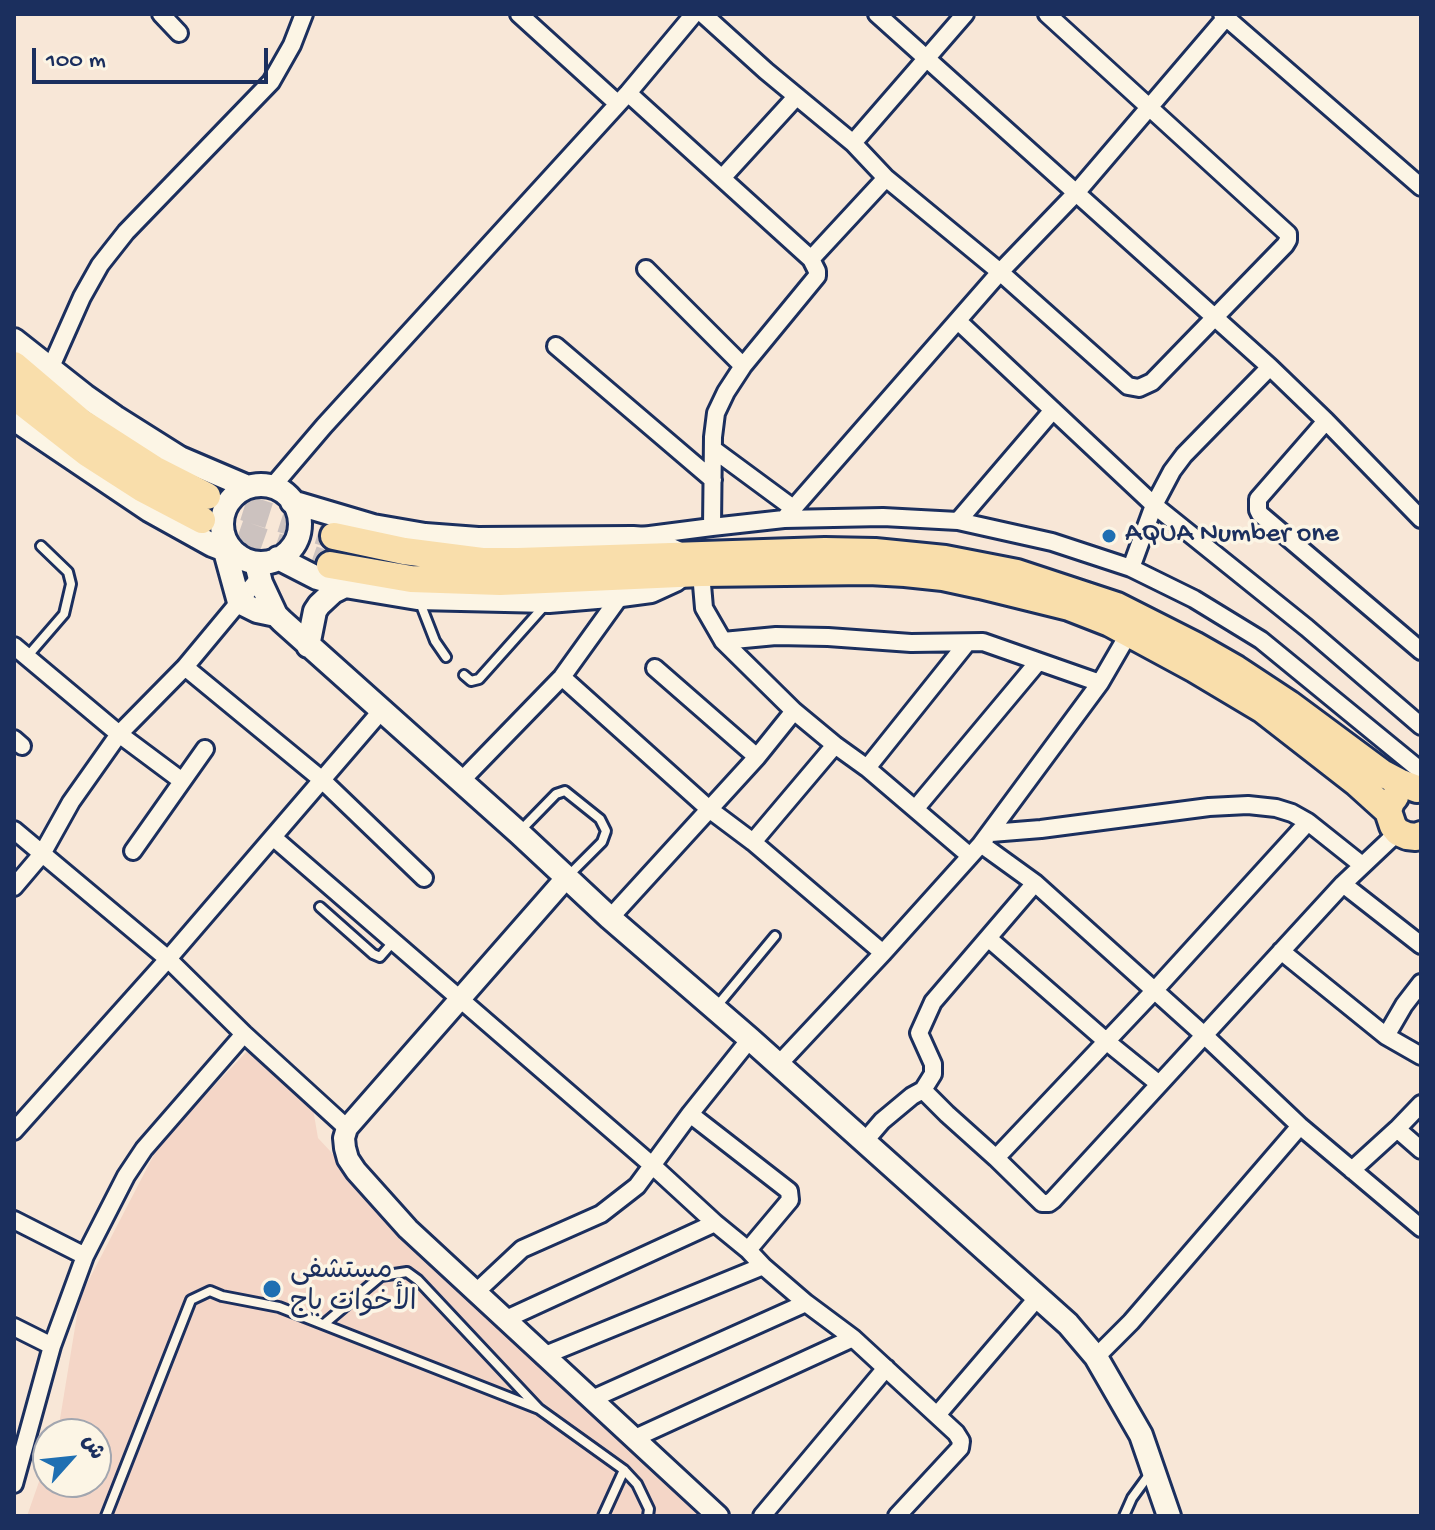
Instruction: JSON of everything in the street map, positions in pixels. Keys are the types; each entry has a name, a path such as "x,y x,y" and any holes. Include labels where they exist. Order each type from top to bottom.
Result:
{"highway":[{"path":"14,365 81,422 154,469 204,508 143,489 87,453 14,396"},
{"path":"334,536 404,551 482,561 905,573 943,577 1069,607 1129,633 1262,709 1357,783 1409,831"},
{"path":"338,576 500,582 690,567 825,551 900,553 982,566 1017,573 1117,606 1236,669 1382,773 1399,782 1420,784"},
{"path":"1409,831 1391,802 1406,789 1420,784"}],"main road":[{"path":"14,340 105,410 180,458 248,487"},
{"path":"14,419 149,510 255,561 317,578 338,576 417,598 549,601 651,591 675,580 690,567 664,545 647,539 478,539 425,535 373,526 292,502"},
{"path":"255,561 291,549 298,534 298,513 292,502 284,493 260,485 237,493 223,513 222,526 230,548 255,561 279,618 610,918 1068,1324 1096,1357 1141,1435 1169,1516"},
{"path":"255,561 239,602 279,618"},
{"path":"308,646 319,605 333,592 338,576"}],"street":[{"path":"161,14 179,33"},
{"path":"50,369 100,265 126,232 271,82 292,45 304,14"},
{"path":"272,487 623,98 694,14"},
{"path":"703,14 853,143 886,178 1000,272 1128,386 1139,388 1152,382 1285,245 1288,234 1047,14"},
{"path":"877,14 1270,367 1421,519"},
{"path":"853,143 965,14"},
{"path":"788,513 1000,272 1076,193 1226,15 1420,183"},
{"path":"525,16 722,178 815,265 817,276 743,366 716,413 712,527"},
{"path":"722,178 796,97"},
{"path":"811,259 886,178"},
{"path":"646,269 743,366"},
{"path":"958,321 1154,505 1307,628 1421,726"},
{"path":"556,346 713,480"},
{"path":"1131,568 1154,505 1184,455 1270,367"},
{"path":"958,521 1053,410"},
{"path":"1326,421 1258,499 1258,510 1421,651"},
{"path":"713,449 788,513"},
{"path":"633,538 788,513 958,521 1052,542 1131,568 1194,599 1261,640 1420,784"},
{"path":"14,887 42,854 71,802 119,734 185,667 239,602 255,561"},
{"path":"690,567 704,608 723,641 794,711 916,808 980,845 1035,883 1300,1126 1421,1228"},
{"path":"461,781 562,677 621,595"},
{"path":"778,1065 980,845 1100,683 1129,633"},
{"path":"723,641 776,636 911,643 983,642 1100,683"},
{"path":"867,768 967,643"},
{"path":"18,658 182,781"},
{"path":"916,808 1038,662"},
{"path":"185,667 321,779 424,878"},
{"path":"655,668 757,757"},
{"path":"562,677 709,809 753,842 883,953"},
{"path":"14,1131 274,838 382,710"},
{"path":"610,918 757,757 794,711"},
{"path":"753,842 835,745"},
{"path":"133,851 205,749"},
{"path":"980,845 1041,829 1209,807 1248,805 1292,813 1362,865"},
{"path":"996,1158 1308,822"},
{"path":"14,830 168,959 347,1128"},
{"path":"923,1090 1042,1203 1049,1203 1343,884 1362,865 1409,831"},
{"path":"274,838 653,1166 763,1266 853,1338 961,1441 960,1448 897,1516"},
{"path":"566,878 347,1128 345,1148 356,1171 408,1229 718,1516"},
{"path":"864,1142 882,1121 923,1090 933,1074 933,1064 919,1033 933,1002 1035,883"},
{"path":"1343,884 1421,945"},
{"path":"988,938 1159,1084"},
{"path":"1281,951 1386,1036 1421,1056"},
{"path":"1386,1036 1421,983"},
{"path":"14,1484 22,1424 85,1256 126,1176 144,1149 244,1034"},
{"path":"475,1293 522,1249 601,1214 637,1186 750,1039"},
{"path":"1352,1170 1421,1104"},
{"path":"690,1114 789,1191 790,1200 748,1250"},
{"path":"1096,1357 1131,1322 1300,1126"},
{"path":"1397,1129 1421,1150"},
{"path":"14,1220 85,1256"},
{"path":"504,1320 715,1223"},
{"path":"543,1356 763,1266"},
{"path":"937,1415 1038,1297"},
{"path":"592,1399 806,1303"},
{"path":"14,1327 52,1346"},
{"path":"635,1438 853,1338"},
{"path":"762,1516 886,1368"}],"lane":[{"path":"18,658 64,614 71,584 68,572 41,546"},
{"path":"417,598 435,641 446,657"},
{"path":"464,675 471,681 479,679 549,601"},
{"path":"519,833 556,794 565,791 600,819 606,831 602,842 566,878"},
{"path":"320,907 373,954 380,957 393,942"},
{"path":"714,1008 775,936"},
{"path":"324,1324 381,1276 407,1272 539,1409 624,1470 637,1484 649,1509 648,1516"},
{"path":"106,1516 191,1300 210,1291 279,1307 539,1409"},
{"path":"1124,1516 1132,1498 1154,1469"},
{"path":"603,1516 624,1470"}],"shaded area":[{"name":"مستشفى الأخوات باج","path":"251,1047 312,1103 318,1138 451,1281 708,1516 27,1516 33,1498 112,1498 112,1418 60,1418 80,1297 160,1143"}],"tunnel":[{"path":"207,496 334,536"},
{"path":"202,520 330,565"}],"place":[{"name":"AQUA Number one","path":"1109,536"},
{"name":"مستشفى الأخوات باج","path":"272,1289"}]}
